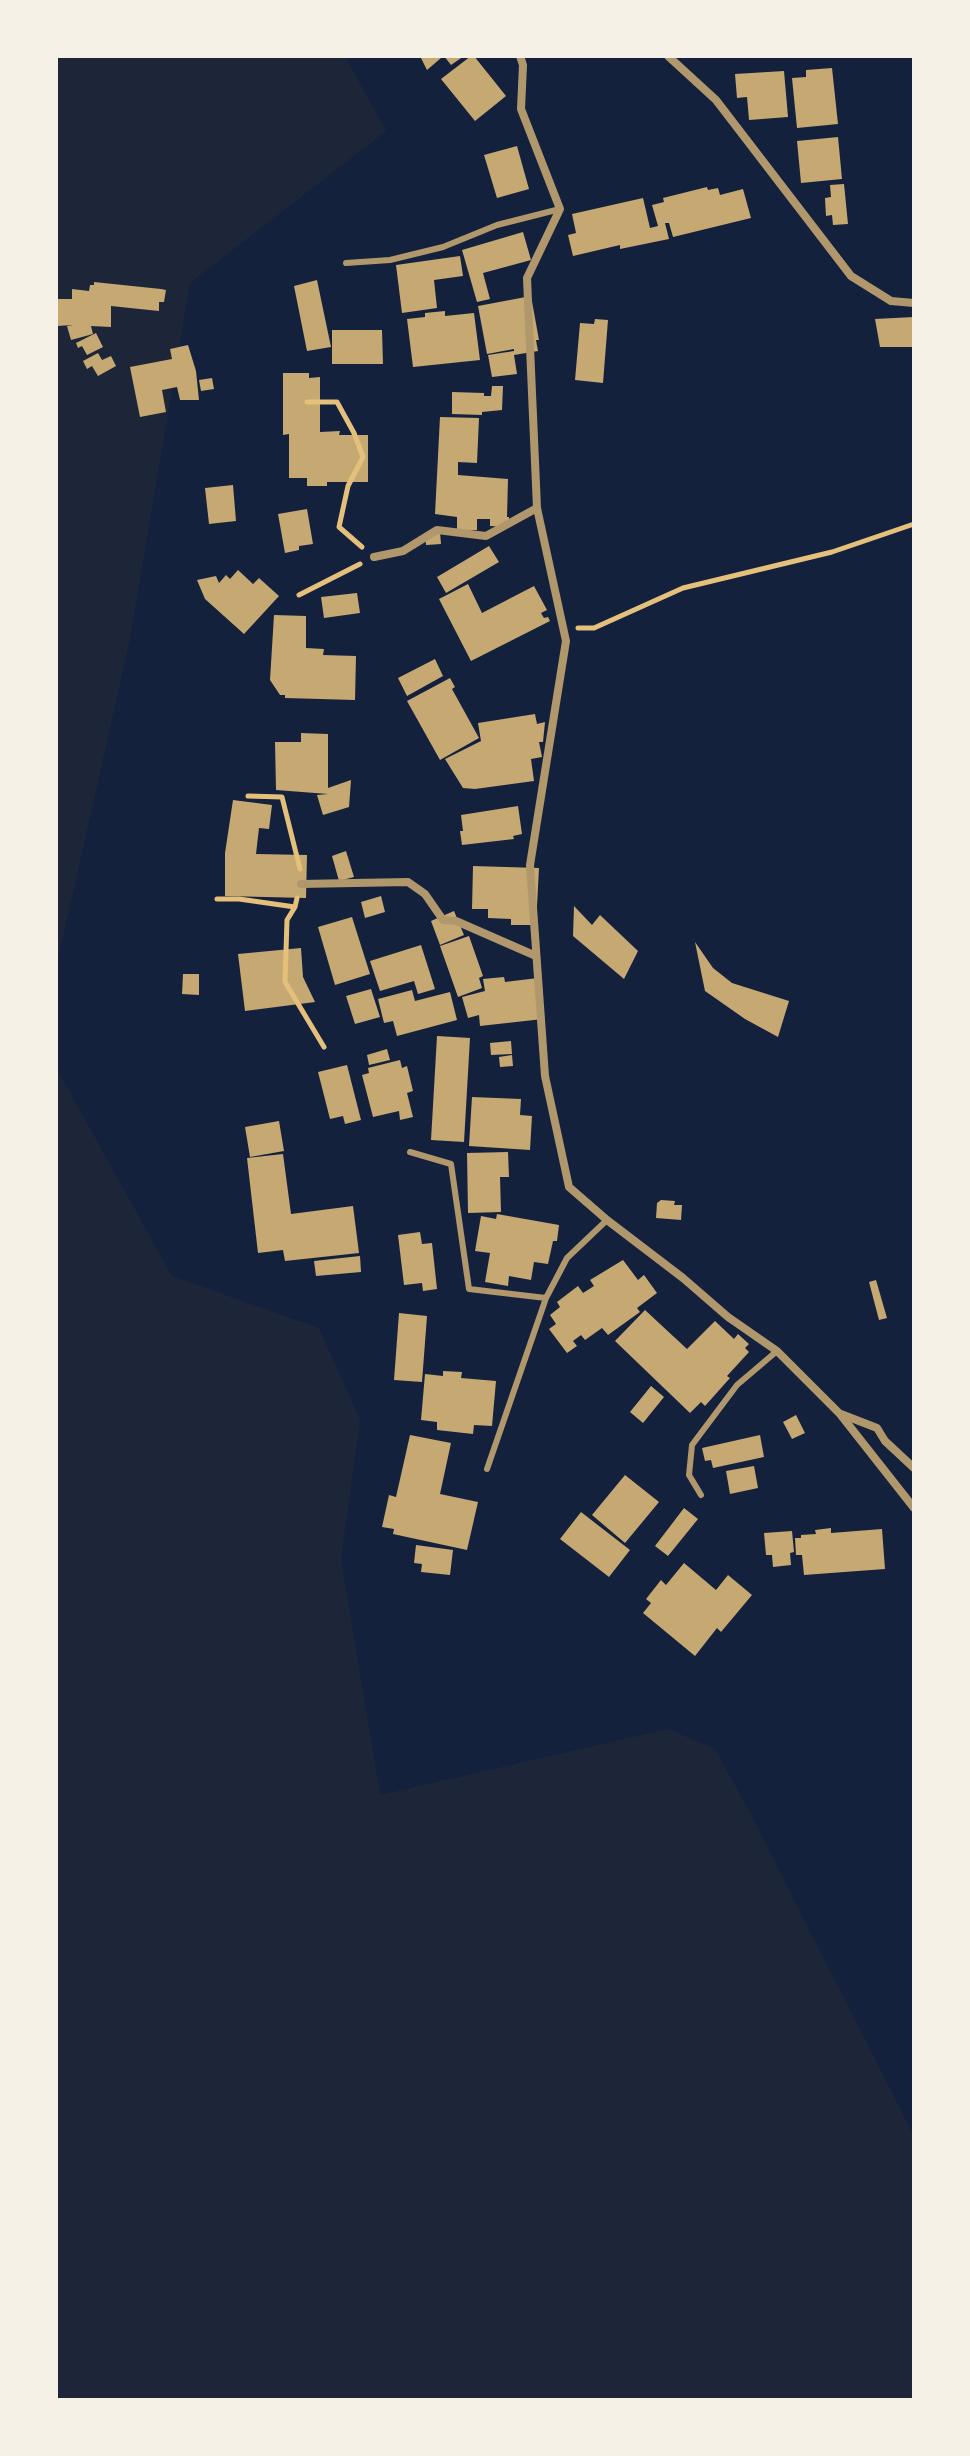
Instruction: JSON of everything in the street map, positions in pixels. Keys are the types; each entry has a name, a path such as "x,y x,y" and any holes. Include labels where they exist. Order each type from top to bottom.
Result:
{"street":[{"path":"520,56 523,65 521,109 560,209 527,278 537,508 566,641 530,865 545,1076 569,1187 728,1317 777,1351 840,1414 914,1508"},
{"path":"668,56 716,100 851,276 891,301 914,303"},
{"path":"374,557 403,551 437,530 486,536 537,508"},
{"path":"301,884 408,882 425,894 443,920 456,921 536,956"},
{"path":"840,1414 877,1428 885,1441 914,1468"}],"lane":[{"path":"346,263 390,260 443,247 497,225 560,209"},
{"path":"410,1152 451,1164 469,1289 546,1298"},
{"path":"487,1469 546,1298 567,1258 607,1220"},
{"path":"701,1495 689,1475 692,1445 737,1385 777,1351"}],"path":[{"path":"299,595 374,557 339,527 348,486 363,457 354,433 337,402 307,402"},
{"path":"565,629 594,628 683,588 832,552 914,524"},
{"path":"248,796 282,797 302,875 295,907 287,920 285,982 324,1047"},
{"path":"217,899 295,907"}],"shaded area":[{"path":"56,56 345,56 386,131 190,283 129,644 56,968"},
{"path":"56,1067 172,1276 319,1328 360,1420 341,1560 380,1795 668,1729 715,1749 914,2136 914,2400 56,2400"}],"building":[{"path":"420,56 440,56 441,58 427,70"},
{"path":"444,56 464,56 451,65"},
{"path":"471,56 506,96 475,121 441,79"},
{"path":"832,68 838,124 797,128 792,78 806,77 806,70"},
{"path":"784,71 788,117 749,120 747,97 737,98 735,74"},
{"path":"838,137 842,179 801,183 797,141"},
{"path":"517,146 529,189 497,198 484,155"},
{"path":"844,184 848,224 833,225 832,215 826,216 825,198 831,197 830,185"},
{"path":"707,187 708,190 718,188 720,195 743,189 751,218 673,237 669,223 665,223 669,239 620,249 620,245 573,256 568,235 576,233 572,214 643,198 650,228 658,226 652,205 664,202 663,198"},
{"path":"523,232 531,260 483,273 490,299 477,302 462,250"},
{"path":"460,256 463,276 434,280 437,308 402,313 396,265"},
{"path":"317,280 331,347 307,351 294,286"},
{"path":"94,282 166,290 164,302 159,302 159,311 111,306 111,327 91,326 93,334 71,340 67,326 73,325 57,326 56,299 72,299 72,289 89,291"},
{"path":"531,296 538,351 514,355 517,374 492,377 488,355 514,349 487,354 478,306"},
{"path":"445,311 445,316 474,313 480,360 413,367 407,319"},
{"path":"914,317 914,347 880,347 875,319"},
{"path":"595,319 608,320 603,383 575,380 580,323 594,324"},
{"path":"332,330 382,330 383,364 332,364"},
{"path":"96,333 103,347 87,355 76,343"},
{"path":"188,345 196,371 199,400 180,400 177,387 162,390 166,412 140,417 130,367 172,359 170,349"},
{"path":"98,353 102,360 111,356 116,366 98,376 92,366 87,369 83,361"},
{"path":"283,373 309,373 309,378 320,377 320,432 368,435 368,482 327,482 327,486 307,486 307,478 289,478 289,434 283,435"},
{"path":"212,378 214,389 201,391 199,380"},
{"path":"492,386 503,386 502,410 482,412 482,415 452,414 452,392 491,396"},
{"path":"440,417 479,418 477,463 458,462 458,475 508,479 509,527 490,526 490,519 477,519 477,530 457,530 457,517 435,514"},
{"path":"233,485 236,521 209,524 205,488"},
{"path":"307,509 313,544 285,553 278,514"},
{"path":"440,532 441,544 426,545 425,533"},
{"path":"489,546 499,562 446,593 437,577"},
{"path":"238,570 253,584 259,578 279,596 244,634 205,599 197,580 216,576 219,583 226,575 230,579"},
{"path":"468,584 482,613 534,586 547,610 541,613 550,621 471,661 439,599"},
{"path":"357,593 360,613 324,618 321,597"},
{"path":"274,615 306,616 306,648 324,649 323,655 356,656 355,700 285,698 285,695 280,695 270,680"},
{"path":"435,659 443,676 407,696 398,678"},
{"path":"450,678 455,687 452,689 479,738 440,760 407,701"},
{"path":"535,714 537,724 545,722 543,742 539,742 542,757 531,759 534,781 463,788 445,759 481,741 478,723"},
{"path":"301,733 328,734 328,788 351,780 349,807 323,815 317,795 328,794 276,790 275,742 301,742"},
{"path":"233,800 272,805 269,829 259,828 256,854 307,855 306,898 225,896 225,853"},
{"path":"518,806 522,834 513,836 514,839 462,845 461,815"},
{"path":"346,851 354,877 339,881 332,856"},
{"path":"473,866 539,868 536,925 511,925 511,919 488,918 488,909 472,909"},
{"path":"381,896 385,912 365,918 361,902"},
{"path":"574,906 592,925 600,915 638,951 624,979 573,936"},
{"path":"454,911 464,935 440,945 431,921"},
{"path":"352,917 370,974 335,985 318,927"},
{"path":"469,936 483,976 479,978 482,988 458,997 440,946"},
{"path":"695,942 713,968 732,983 789,1001 778,1037 705,991"},
{"path":"421,945 435,989 418,994 414,981 380,991 370,961"},
{"path":"301,948 303,977 315,1002 245,1011 238,954"},
{"path":"183,974 199,974 199,995 182,994"},
{"path":"504,977 505,982 538,978 543,1019 480,1026 479,1015 468,1018 462,997 485,991 483,979"},
{"path":"371,989 380,1017 355,1024 346,996"},
{"path":"412,990 415,1001 450,992 457,1020 397,1036 393,1021 384,1023 378,999"},
{"path":"437,1036 470,1038 464,1142 431,1140"},
{"path":"511,1041 512,1054 491,1055 490,1043"},
{"path":"387,1049 390,1060 369,1065 367,1055"},
{"path":"512,1055 513,1066 500,1067 499,1057"},
{"path":"400,1060 402,1068 407,1066 413,1091 407,1093 413,1117 400,1120 399,1111 373,1117 362,1075 369,1073 368,1068"},
{"path":"347,1065 361,1120 345,1124 343,1116 330,1119 318,1072"},
{"path":"472,1097 521,1099 520,1115 532,1116 530,1150 469,1146"},
{"path":"279,1121 284,1151 250,1157 245,1127"},
{"path":"508,1152 509,1177 500,1177 501,1212 468,1213 467,1153"},
{"path":"283,1154 291,1214 353,1206 359,1253 285,1261 283,1250 258,1253 247,1158"},
{"path":"661,1200 682,1205 681,1220 656,1218 657,1203"},
{"path":"497,1214 559,1225 557,1241 553,1241 548,1264 534,1262 531,1280 509,1276 508,1286 485,1282 490,1253 475,1251 481,1216 496,1219"},
{"path":"420,1232 422,1244 432,1243 437,1289 423,1291 422,1283 404,1285 398,1235"},
{"path":"360,1256 361,1272 316,1276 314,1261"},
{"path":"623,1260 638,1280 644,1275 657,1293 637,1308 640,1312 608,1335 602,1328 585,1340 581,1335 573,1341 577,1346 567,1353 549,1329 556,1324 550,1315 560,1307 557,1302 578,1286 583,1293 594,1286 590,1280"},
{"path":"876,1280 887,1318 879,1320 869,1282"},
{"path":"645,1310 687,1349 715,1321 734,1339 738,1334 749,1344 745,1348 749,1352 705,1406 701,1402 690,1413 615,1341"},
{"path":"399,1313 427,1316 422,1382 394,1380"},
{"path":"443,1371 462,1372 461,1378 496,1381 492,1426 474,1425 473,1434 437,1430 437,1422 421,1420 425,1374 443,1376"},
{"path":"651,1386 664,1397 643,1423 630,1412"},
{"path":"796,1415 805,1433 792,1439 783,1422"},
{"path":"410,1435 451,1443 440,1494 478,1502 467,1550 393,1534 394,1529 382,1527 389,1495 396,1497"},
{"path":"760,1435 764,1457 713,1468 711,1460 705,1461 702,1448"},
{"path":"754,1466 758,1488 730,1494 726,1471"},
{"path":"625,1475 659,1502 625,1543 592,1515"},
{"path":"684,1508 698,1519 668,1556 655,1546"},
{"path":"581,1512 630,1550 609,1577 560,1539"},
{"path":"831,1528 831,1533 882,1529 885,1569 804,1575 802,1555 796,1555 795,1538"},
{"path":"792,1531 794,1552 790,1553 791,1565 773,1567 772,1555 766,1555 764,1533"},
{"path":"416,1545 453,1550 450,1575 421,1572 422,1564 414,1563"},
{"path":"684,1563 716,1590 728,1575 752,1595 721,1632 717,1628 695,1656 643,1613 651,1603 646,1599 661,1580 666,1585"}]}
